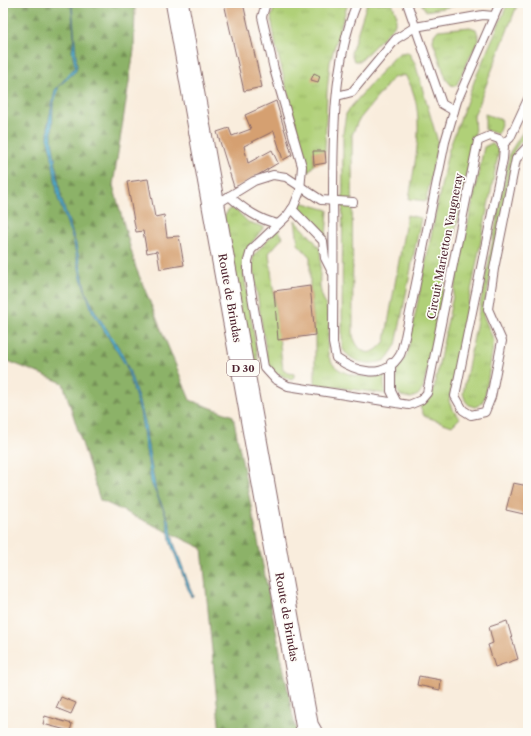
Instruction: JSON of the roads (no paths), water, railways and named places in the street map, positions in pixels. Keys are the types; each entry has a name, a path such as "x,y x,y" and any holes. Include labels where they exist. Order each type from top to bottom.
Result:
{"main road":[{"name":"Route de Brindas","path":"177,3 221,201 307,726 311,733"}],"lane":[{"name":"Circuit Marietton Vaugneray","path":"266,3 262,17 274,70 302,166 300,186 292,209 251,250 248,261 248,273 264,367 274,379 288,386 409,405 421,400 427,392 478,141 490,136 499,139 502,145"},
{"path":"357,3 345,47 337,96 333,149 333,343 336,358 350,368 364,371 384,370 400,356 444,142 454,111 500,3"},
{"path":"408,3 442,104 454,111"},
{"path":"337,96 352,92 396,39 415,27 483,15 494,16"},
{"path":"528,99 510,138 502,145 503,159 455,396 463,410 471,415 485,412 491,397 502,341 488,310 516,159 528,146"},
{"path":"221,201 254,181 273,175 286,177 320,200 353,202"},
{"path":"221,201 267,222 278,224"},
{"path":"292,209 324,241 325,258 333,274"},
{"path":"391,363 391,391 397,403"}],"water":[{"path":"71,3 77,67 76,71 59,86 53,106 52,139 61,197 76,244 86,292 95,311 121,351 130,372 145,421 156,491 169,521 174,543 193,596 191,597 171,544 165,513 151,483 140,412 126,366 92,311 81,278 73,240 58,199 51,152 48,142 48,124 55,90 75,67 72,51 74,36"}]}
